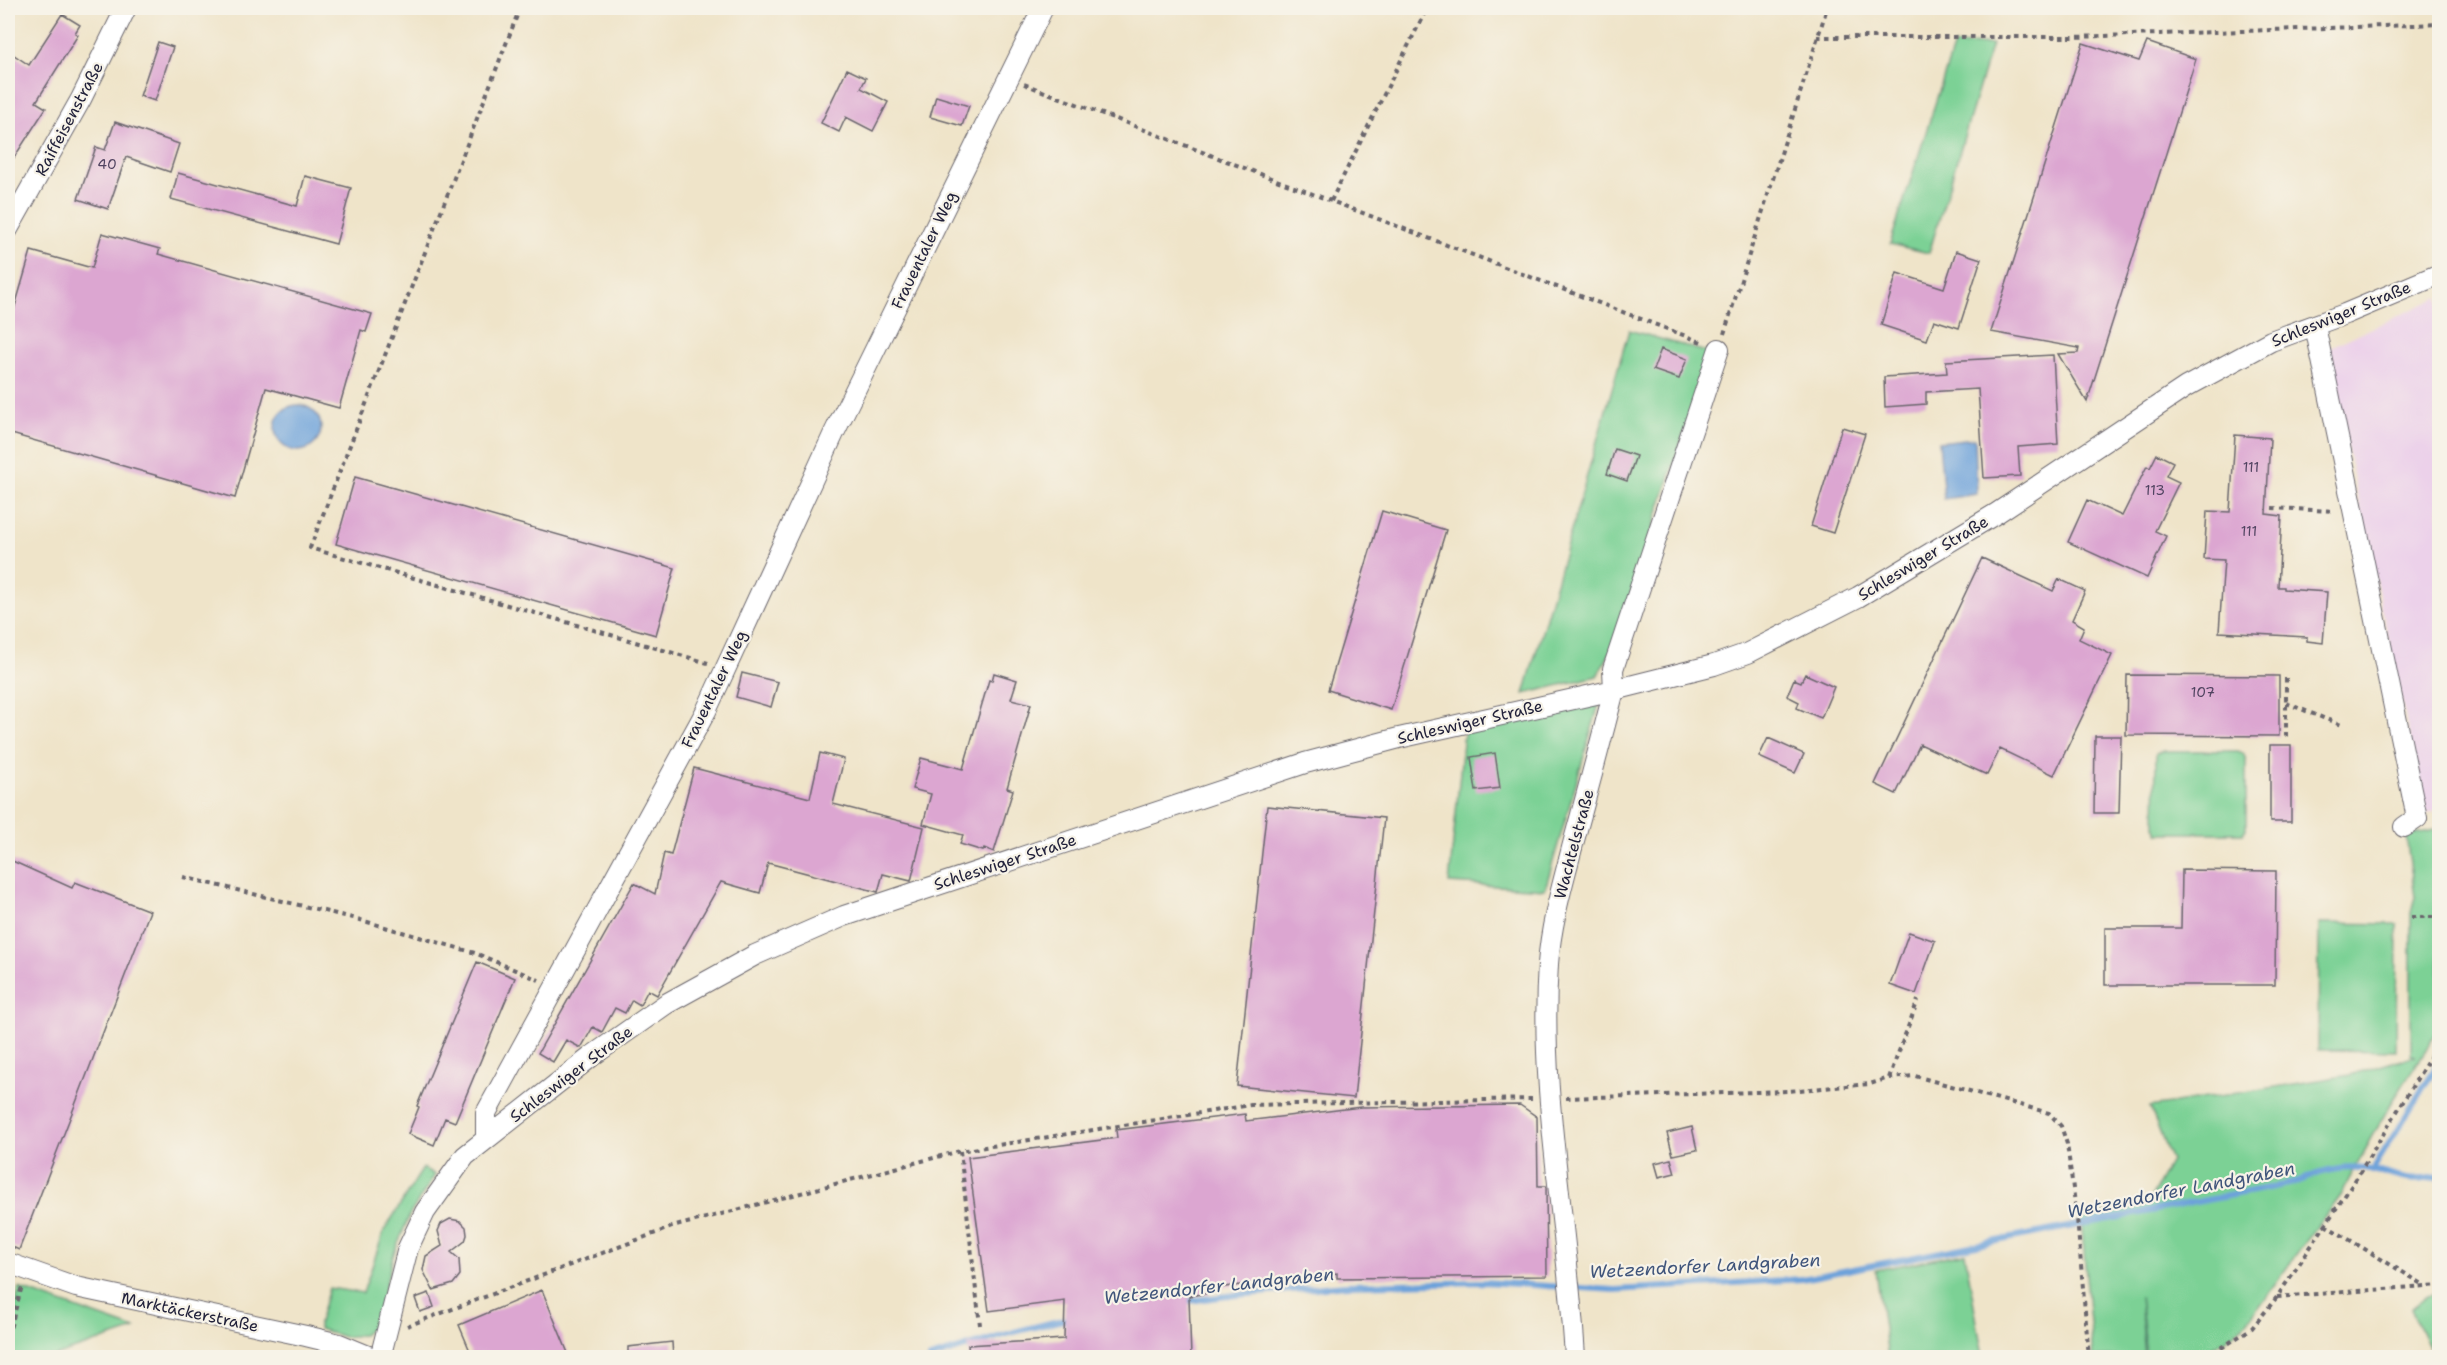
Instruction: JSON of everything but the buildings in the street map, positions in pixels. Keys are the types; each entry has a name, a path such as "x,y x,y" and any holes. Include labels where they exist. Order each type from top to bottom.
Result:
{"street":[{"name":"Raiffeisenstraße","path":"8,229 14,203 81,99 126,8"},
{"name":"Frauentaler Weg","path":"486,1137 486,1113 706,711 834,433 1043,8"},
{"name":"Schleswiger Straße","path":"486,1137 666,1004 755,955 844,916 1305,763 1399,738 1614,690 1714,665 1749,653 1858,597 1997,513 2186,387 2271,341 2315,326 2439,274"},
{"path":"2315,326 2417,818 2404,827"},
{"name":"Wachtelstraße","path":"1575,1358 1572,1299 1549,1098 1546,1024 1548,962 1554,922 1614,690 1613,669 1719,349"},
{"path":"380,1358 408,1248 425,1212 465,1156 486,1137"},
{"name":"Marktäckerstraße","path":"8,1263 76,1287 317,1339 362,1352 373,1358"}],"path":[{"path":"520,8 310,548 726,669"},
{"path":"1331,201 1427,8"},
{"path":"1007,78 1719,349 1827,8"},
{"path":"1818,37 2074,37 2439,24"},
{"path":"2272,508 2353,512"},
{"path":"2286,678 2286,738"},
{"path":"2286,704 2341,725"},
{"path":"183,877 357,919 475,953 555,987"},
{"path":"2411,917 2439,917"},
{"path":"1889,1078 1918,1000"},
{"path":"2206,1358 2252,1328 2277,1297 2354,1182 2439,1041"},
{"path":"386,1334 672,1227 960,1151 1251,1105 1788,1091 1870,1084 1889,1078 1915,1076 2049,1113 2061,1126 2067,1144 2077,1218 2089,1358"},
{"path":"960,1151 980,1325"},
{"path":"2325,1225 2424,1285"},
{"path":"8,1336 26,1271"},
{"path":"2277,1297 2439,1285"}],"shaded area":[{"path":"2439,297 2439,810 2426,813 2326,349"}],"green space":[{"path":"1992,44 1929,253 1890,244 1954,45"},
{"path":"1629,330 1710,353 1615,645 1597,676 1524,694"},
{"path":"1600,701 1545,889 1449,883 1464,732"},
{"path":"2163,751 2238,751 2243,753 2246,760 2246,829 2243,833 2158,833 2155,826 2156,753"},
{"path":"2434,830 2440,835 2439,1029 2389,1107 2341,1194 2247,1322 2226,1339 2197,1357 2147,1357 2140,1296 2145,1357 2093,1357 2081,1217 2147,1204 2171,1161 2150,1107 2350,1075 2416,1055 2411,1054 2411,913 2415,897 2406,836"},
{"path":"2319,923 2397,924 2396,1051 2318,1050"},
{"path":"423,1168 435,1175 410,1214 393,1256 376,1324 363,1335 344,1337 319,1329 329,1288 363,1293 384,1231"},
{"path":"1965,1253 1983,1357 1888,1357 1876,1270"},
{"path":"19,1288 135,1329 52,1357 8,1357 8,1338"},
{"path":"2439,1294 2439,1357 2433,1357 2411,1309 2428,1296"}],"water":[{"path":"298,405 314,412 321,428 314,444 298,451 282,444 275,428 282,412"},
{"path":"1975,438 1977,494 1944,499 1939,442"}],"waterway":[{"path":"2372,1171 2440,1060"},
{"name":"Wetzendorfer Landgraben","path":"1181,1302 1346,1285 1484,1282 1615,1290 1802,1279 2299,1182 2308,1177 2338,1169 2370,1170 2409,1179 2440,1176"},
{"name":"Wetzendorfer Landgraben","path":"930,1358 1014,1332 1070,1318"}]}
